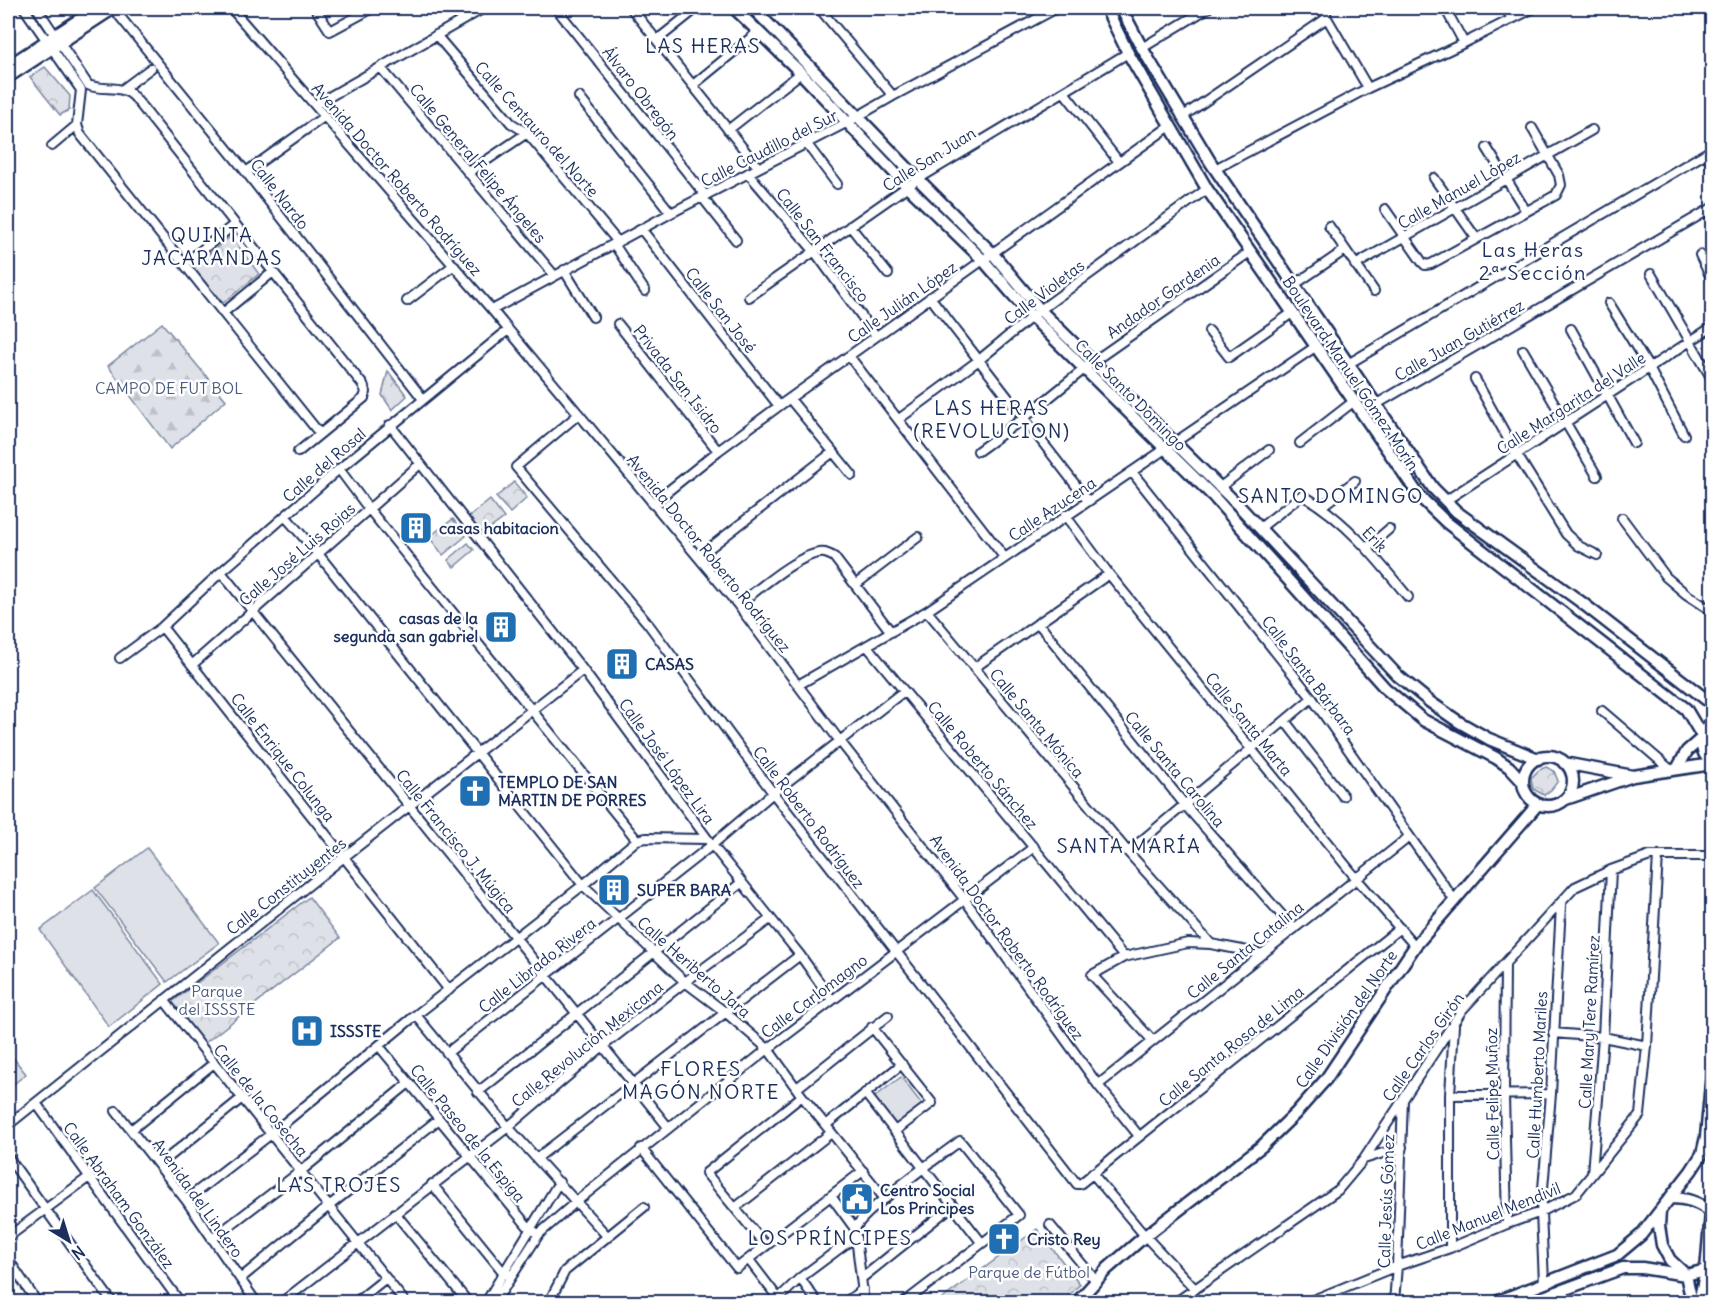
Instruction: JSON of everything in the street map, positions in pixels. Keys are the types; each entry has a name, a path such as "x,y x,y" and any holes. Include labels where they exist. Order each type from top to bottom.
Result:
{"street":[{"path":"24,8 88,85 123,89 135,98 366,392 364,398 298,452"},
{"path":"37,8 81,90 77,125 80,134 320,434"},
{"path":"8,78 97,8"},
{"path":"8,66 113,8"},
{"name":"Calle Nardo","path":"113,8 246,172 423,399"},
{"name":"Avenida Doctor Roberto Rodríguez","path":"231,8 454,265 738,605 839,740 965,900 1098,1085 1139,1136"},
{"path":"315,8 328,31 373,8"},
{"path":"315,105 484,8"},
{"name":"Álvaro Obregón","path":"556,8 736,240"},
{"path":"631,8 758,167"},
{"path":"657,40 697,8"},
{"name":"Calle Santo Domingo","path":"734,8 801,73 908,187 1036,314 1084,369 1213,496 1385,688 1423,720 1496,758 1509,767 1523,782"},
{"name":"Calle Santo Domingo","path":"753,8 918,180 993,254 1036,314 1094,361 1176,442 1397,675 1430,702 1489,739 1538,759"},
{"path":"819,8 893,96"},
{"name":"Calle Caudillo del Sur","path":"492,310 758,167 859,117 893,96 1058,8"},
{"name":"Boulevard Manuel Gómez Morín","path":"1106,8 1128,53 1207,189 1407,482 1432,510 1686,709 1702,737 1704,754 1713,764"},
{"name":"Boulevard Manuel Gómez Morín","path":"1121,8 1182,117 1215,169 1422,474 1445,501 1713,704"},
{"path":"1142,48 1208,8"},
{"path":"1327,8 1325,10 1327,18 1368,88"},
{"path":"1445,8 1464,43"},
{"path":"1506,8 1512,19"},
{"path":"1215,169 1368,88 1534,8"},
{"path":"1182,117 1327,18"},
{"path":"693,85 758,32"},
{"name":"Calle Centauro del Norte","path":"436,35 511,123 527,133 616,243 645,291"},
{"name":"Calle San Juan","path":"749,297 918,180 1128,53"},
{"path":"123,89 151,68"},
{"name":"Calle General Felipe Ángeles","path":"381,68 554,275"},
{"path":"728,130 801,73"},
{"path":"1064,92 1119,162"},
{"path":"579,97 671,213"},
{"path":"246,172 325,117"},
{"path":"52,146 77,125"},
{"name":"Calle Julián López","path":"652,504 779,406 1170,126"},
{"path":"1385,209 1425,265 1431,264 1556,195 1561,185 1559,175 1532,128"},
{"name":"Calle Manuel López","path":"1355,265 1592,130"},
{"path":"468,173 527,133"},
{"path":"806,143 837,184"},
{"path":"1487,148 1526,211"},
{"path":"1347,364 1708,152 1713,169"},
{"name":"Calle San Francisco","path":"748,173 815,252 876,336"},
{"path":"1434,178 1476,238"},
{"name":"Calle Violetas","path":"899,419 980,360 1036,314 1207,189"},
{"name":"Calle Juan Gutiérrez","path":"1375,405 1713,208"},
{"path":"184,264 235,224"},
{"path":"850,226 888,274"},
{"path":"1329,226 1374,291"},
{"name":"Calle San José","path":"642,230 779,406"},
{"path":"1294,285 1345,250"},
{"name":"Andador Gardenia","path":"978,451 1024,418 1094,361 1250,252"},
{"path":"1700,255 1713,280"},
{"path":"407,301 454,265"},
{"path":"564,270 593,317"},
{"path":"223,313 273,272"},
{"path":"1651,274 1713,379"},
{"path":"930,297 1088,501"},
{"path":"1609,303 1649,368 1684,435"},
{"path":"1209,331 1229,357 1292,313"},
{"name":"Privada San Isidro","path":"618,324 718,452"},
{"name":"Calle Margarita del Valle","path":"1445,501 1713,327"},
{"path":"1571,328 1634,443"},
{"name":"Calle del Rosal","path":"120,658 162,627 221,572 390,425 508,330"},
{"name":"Calle Azucena","path":"798,686 927,611 1315,346"},
{"path":"1523,350 1597,476"},
{"path":"849,356 1004,557"},
{"path":"1475,379 1517,455 1566,534 1579,546 1597,555"},
{"path":"1300,443 1350,397 1360,383"},
{"path":"790,399 852,475"},
{"name":"Calle Roberto Rodríguez","path":"579,414 516,467 649,625 773,793 1079,1184"},
{"name":"Calle José López Lira","path":"390,425 583,670 741,884 800,955 832,1000"},
{"path":"1220,488 1269,450"},
{"path":"698,557 833,452"},
{"name":"Calle José Luis Rojas","path":"193,664 420,464"},
{"path":"339,469 637,840"},
{"name":"Calle Santa Bárbara","path":"1131,472 1312,698 1455,901"},
{"path":"1322,506 1355,481"},
{"name":"Erik","path":"1260,528 1302,495 1322,506 1367,548 1408,597"},
{"name":"Calle Santa Marta","path":"1065,515 1109,574 1356,878 1415,945"},
{"name":"Calle Heriberto Jara","path":"285,516 319,555 476,754 584,885 685,982 768,1049 802,1096 885,1199"},
{"path":"1622,518 1666,578 1713,611"},
{"path":"1367,548 1389,529"},
{"path":"855,585 918,537"},
{"path":"738,605 793,564 824,552 834,557 891,632"},
{"name":"Calle Francisco J. Múgica","path":"221,572 668,1127"},
{"path":"974,668 1109,574"},
{"name":"Calle Santa Mónica","path":"927,611 1128,852 1211,944"},
{"name":"Calle Santa Carolina","path":"1038,623 1185,805 1294,929"},
{"name":"Calle Enrique Colunga","path":"162,627 448,990"},
{"name":"Calle Roberto Sánchez","path":"867,646 1124,957"},
{"name":"Calle Constituyentes","path":"8,1125 344,856 583,670"},
{"name":"Calle Librado Rivera","path":"447,1053 903,691"},
{"path":"1128,852 1312,698"},
{"path":"1602,711 1674,769"},
{"path":"1285,721 1343,796"},
{"path":"1674,769 1713,722"},
{"path":"1565,799 1571,791 1573,781 1564,763 1556,758 1547,757 1530,764 1523,782 1525,791 1530,799 1548,806 1633,776 1713,764"},
{"path":"1564,763 1633,776"},
{"name":"Calle División del Norte","path":"1077,1302 1107,1269 1145,1236 1262,1146 1296,1113 1326,1079 1415,945 1538,804"},
{"name":"Calle Santa Catalina","path":"1098,1085 1409,837"},
{"path":"186,1200 271,1134 416,1015 584,885 637,840 646,838 710,842"},
{"name":"Calle Carlomagno","path":"495,1302 539,1234 577,1201 768,1049 1034,847"},
{"name":"Calle Carlos Girón","path":"1176,1302 1338,1190 1364,1159 1462,1010 1580,883 1650,856 1713,856"},
{"name":"Calle Manuel Mendivil","path":"1308,1302 1541,1212 1576,1194 1640,1114 1647,1046 1658,856"},
{"name":"Calle Mary Tere Ramírez","path":"1592,1174 1603,1037 1611,870"},
{"path":"478,1092 741,884"},
{"name":"Calle Humberto Mariles","path":"1544,1283 1541,1212 1551,1094 1561,904"},
{"name":"Calle Revolución Mexicana","path":"282,1302 508,1127 603,1046 770,919"},
{"name":"Calle Santa Rosa de Lima","path":"1079,1184 1400,928"},
{"path":"1153,1041 1092,975 1124,957 1188,943 1211,944 1263,954"},
{"path":"537,1158 800,955"},
{"name":"Calle Felipe Muñoz","path":"1505,963 1504,1095 1507,1224"},
{"name":"Calle de la Cosecha","path":"164,1000 405,1302"},
{"path":"416,1015 508,1127 608,1237"},
{"path":"797,1088 888,1016"},
{"path":"1450,1248 1450,1095 1454,1023"},
{"path":"872,1027 932,1103 895,1131"},
{"path":"1553,1033 1603,1037 1647,1046"},
{"name":"Calle Paseo de la Espiga","path":"379,1046 530,1229 539,1234"},
{"path":"131,1130 214,1063"},
{"path":"825,1125 902,1064"},
{"path":"1496,1302 1617,1255 1641,1235 1702,1154 1713,1073"},
{"path":"212,1239 301,1171 409,1083"},
{"path":"865,1093 981,1242"},
{"path":"1450,1095 1551,1094"},
{"path":"766,1246 706,1173 802,1096"},
{"path":"159,1165 243,1098"},
{"name":"Calle Jesús Gómez","path":"1394,1302 1403,1100"},
{"name":"Calle Abraham González","path":"36,1103 180,1302"},
{"name":"Avenida del Lindero","path":"116,1111 186,1200 256,1302"},
{"path":"240,1279 439,1119"},
{"path":"735,1208 831,1133"},
{"path":"749,1260 776,1300 855,1233 860,1219 960,1141 1019,1215 905,1302"},
{"path":"1364,1159 1402,1147"},
{"path":"641,1148 737,1268 862,1171"},
{"path":"8,1156 112,1302"},
{"path":"1092,1173 1145,1236 1195,1289"},
{"path":"8,1237 89,1177"},
{"path":"486,1302 559,1182"},
{"path":"432,1184 504,1273 512,1275"},
{"path":"831,1196 855,1233 864,1302"},
{"path":"1670,1198 1684,1198 1712,1207 1706,1270 1699,1302"},
{"path":"862,1278 952,1206"},
{"path":"549,1302 565,1271 644,1207"},
{"path":"1660,1210 1659,1226 1662,1245 1670,1260 1686,1275 1692,1302"},
{"path":"395,1213 468,1302"},
{"path":"1050,1225 1096,1281"},
{"path":"8,1259 37,1302"},
{"path":"1530,1302 1623,1268 1642,1268 1686,1275 1706,1270"},
{"path":"356,1302 386,1278"},
{"path":"800,1278 817,1302"},
{"path":"846,1302 863,1289"}],"green space":[{"path":"45,67 70,96 69,110 60,115 30,77"},
{"path":"231,236 259,274 223,303 192,267"},
{"name":"CAMPO DE FUT BOL","path":"162,323 226,400 170,449 108,366"},
{"path":"388,371 407,396 392,410 382,395"},
{"path":"514,482 527,498 510,513 496,497"},
{"path":"490,500 504,518 480,536 468,518"},
{"path":"453,519 466,536 443,555 429,537"},
{"path":"468,543 474,550 454,567 448,560"},
{"path":"1546,767 1554,771 1558,781 1544,795 1533,789 1531,778"},
{"path":"147,848 219,943 167,982 95,888"},
{"path":"93,890 163,984 109,1027 40,930"},
{"name":"Parque del ISSSTE","path":"309,897 340,938 201,1046 168,1005"},
{"path":"8,1051 26,1074 8,1089"},
{"path":"901,1077 924,1107 895,1129 872,1099"},
{"name":"Parque de Fútbol","path":"1037,1229 1080,1284 1063,1302 938,1302"}],"place":[{"name":"casas habitacion","path":"416,528"},
{"name":"casas de la segunda san gabriel","path":"501,627"},
{"name":"CASAS","path":"622,664"},
{"name":"TEMPLO DE SAN MARTIN DE PORRES","path":"475,791"},
{"name":"SUPER BARA","path":"614,890"},
{"name":"ISSSTE","path":"307,1031"},
{"name":"Centro Social Los Principes","path":"857,1199"},
{"name":"Cristo Rey","path":"1004,1239"}],"district":[{"name":"LAS HERAS","path":"703,45"},
{"name":"QUINTA JACARANDAS","path":"212,246"},
{"name":"Las Heras 2ª Sección","path":"1533,260"},
{"name":"LAS HERAS (REVOLUCION)","path":"992,418"},
{"name":"SANTO DOMINGO","path":"1331,495"},
{"name":"SANTA MARÍA","path":"1129,845"},
{"name":"FLORES MAGÓN NORTE","path":"701,1080"},
{"name":"LAS TROJES","path":"339,1184"},
{"name":"LOS PRÍNCIPES","path":"830,1237"}]}
